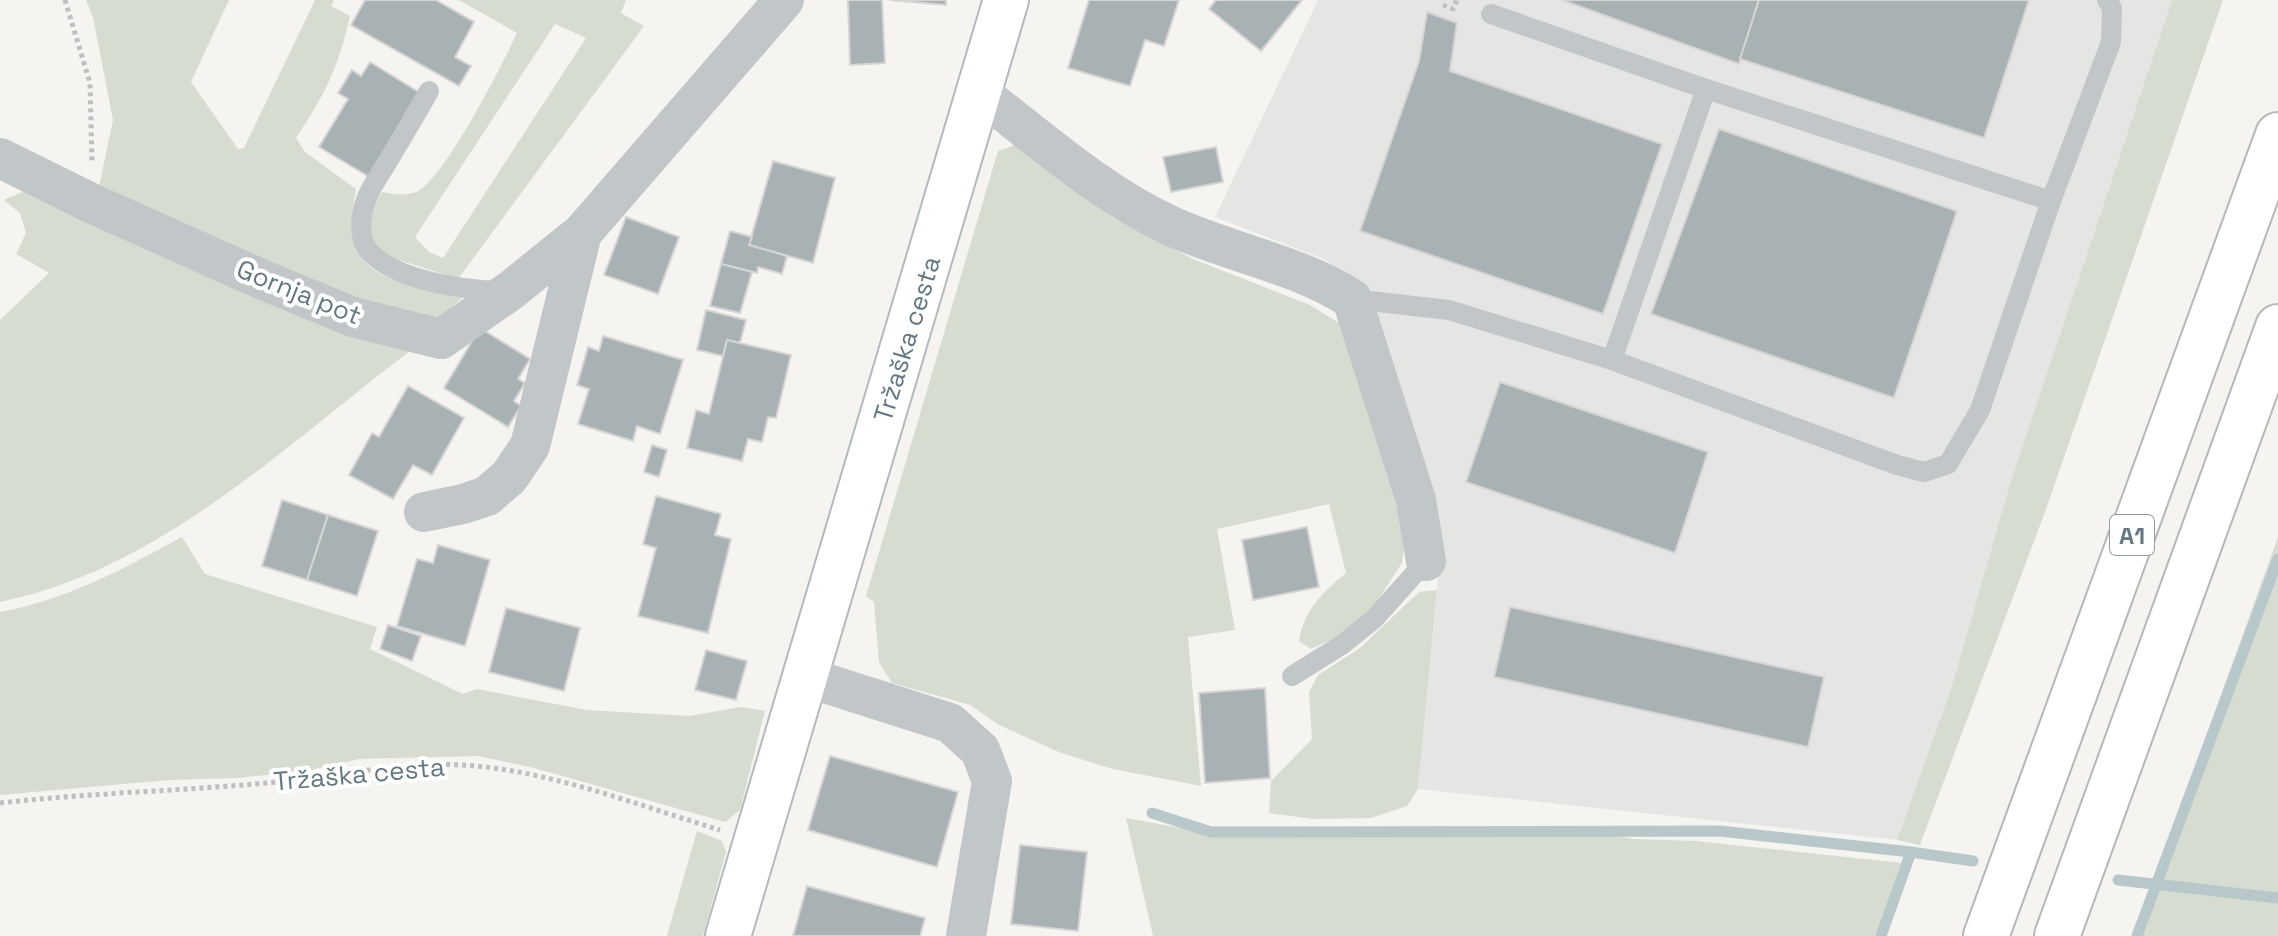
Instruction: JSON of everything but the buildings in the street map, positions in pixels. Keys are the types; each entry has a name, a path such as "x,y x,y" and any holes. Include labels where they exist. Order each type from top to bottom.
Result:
{"main road":[{"name":"Tržaška cesta","path":"728,936 1006,0"},
{"name":"A1","path":"1986,936 2278,135"},
{"path":"2057,936 2278,327"}],"street":[{"name":"Gornja pot","path":"0,158 93,204 353,317 441,339 510,291 582,233 784,0"},
{"path":"980,93 1121,201 1216,246 1324,281 1352,299 1416,500 1426,561"},
{"name":"Gornja pot","path":"424,512 487,496 509,477 530,446 582,233"},
{"path":"806,677 950,723 980,750 992,781 966,936"}],"lane":[{"path":"1352,299 1449,310 1612,360 1897,465 1924,472 1948,464 1980,410 2051,201 2111,42 2112,8 2107,0"},
{"path":"1491,14 1706,89 2051,201"},
{"path":"1612,360 1706,89"},
{"path":"429,91 372,189 363,210 362,239 368,251 384,264 404,272 442,285 480,291 510,291"},
{"path":"1292,676 1343,644 1374,619 1426,561"}],"path":[{"path":"65,0 90,83 93,204"},
{"path":"1443,5 1453,9 1457,0"},
{"name":"Tržaška cesta","path":"0,803 268,783 372,768 434,764 484,767 533,775 757,841"}],"shaded area":[{"path":"86,0 229,0 191,82 238,149 244,148 315,0 334,0 331,6 350,16 341,51 330,80 296,138 305,152 356,189 353,238 362,258 373,269 401,282 464,296 440,318 326,298 97,196 113,120 93,17"},
{"path":"459,0 626,0 621,13 644,26 458,279 387,256 366,237 368,215 382,192 409,194 418,191 443,165 517,33","holes":["555,24 586,38 443,258 429,252 415,237"]},
{"path":"1318,0 2172,0 2010,484 1951,689 1897,840 1418,789 1442,539 1362,287 1324,259 1215,217"},
{"path":"2172,0 2223,0 2045,512 1920,845 1897,840 1951,689 2010,484"},
{"path":"1015,145 1112,217 1193,259 1310,305 1339,323 1401,503 1405,540 1402,563 1374,606 1341,635 1311,649 1299,641 1305,620 1322,595 1346,573 1329,504 1217,529 1235,630 1188,637 1201,786 1113,769 1061,753 999,725 970,705 892,683 879,662 874,602 866,596 998,151"},
{"path":"29,189 418,345 272,460 170,531 116,561 60,585 0,602 0,320 49,273 16,254 26,233 20,213 4,200"},
{"path":"182,537 205,574 377,627 370,649 463,694 477,689 587,710 689,716 741,707 765,711 740,810 725,822 534,768 478,756 359,759 311,770 237,778 169,780 0,795 0,612 71,591 116,572"},
{"path":"2278,537 2278,936 2134,936"},
{"path":"1437,590 1418,789 1407,806 1371,818 1313,819 1269,813 1271,781 1312,739 1309,692 1318,675 1360,648 1419,592"},
{"path":"1126,818 1203,832 1267,837 1524,832 1597,834 1696,841 1912,864 1886,936 1153,936"},
{"path":"697,831 722,841 726,852 703,936 667,936"}],"waterway":[{"path":"2137,936 2278,559"},
{"path":"1152,813 1211,832 1720,831 1911,852"},
{"path":"1881,936 1911,852 1973,861"},
{"path":"2118,880 2278,898"}]}
